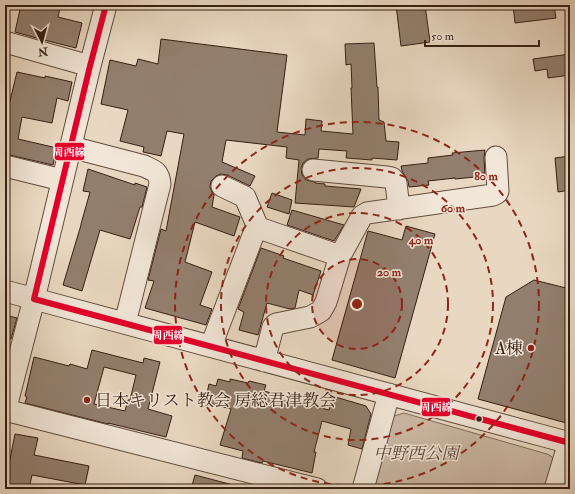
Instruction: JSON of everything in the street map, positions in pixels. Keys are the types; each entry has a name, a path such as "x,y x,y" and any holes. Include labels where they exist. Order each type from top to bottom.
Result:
{"street":[{"path":"106,5 34,299 5,410 317,489"},
{"path":"5,42 90,66"},
{"path":"70,147 144,166 153,170 160,180 125,323"},
{"path":"264,361 273,327 276,324 310,317 321,311 326,302 340,256 362,216 366,213 493,195 498,191 496,158"},
{"path":"5,166 62,180"},
{"path":"313,170 392,178 396,182 399,209"},
{"path":"222,186 245,197 259,230"},
{"path":"211,346 254,234 259,230 262,229 340,256"},
{"path":"5,291 570,442 555,489"},
{"path":"363,489 389,394"}],"green space":[{"name":"中野西公園","path":"404,413 551,456 554,460 548,489 369,489 394,416"}],"building":[{"path":"21,5 47,5 60,8 58,17 82,23 76,48 15,32"},
{"path":"396,5 425,5 430,42 401,46"},
{"path":"513,5 554,5 556,18 515,23"},
{"path":"161,39 287,55 277,132 305,135 306,119 322,121 321,131 353,134 351,64 346,65 345,44 374,43 379,120 384,122 386,141 399,142 397,160 346,158 347,151 319,149 318,158 308,159 303,163 301,168 302,175 306,180 325,184 325,186 361,189 354,207 295,203 299,160 286,158 287,147 226,140 222,162 255,176 250,186 227,175 221,174 216,176 211,181 210,187 214,195 212,207 240,217 234,236 195,222 185,262 212,272 200,305 212,309 206,325 145,308 154,281 148,280 161,229 166,231 184,134 167,131 161,156 143,152 144,147 120,141 128,110 101,104 110,60 136,66 138,59 158,64"},
{"path":"570,54 570,75 548,78 547,69 535,71 533,59"},
{"path":"17,72 72,82 68,101 57,98 52,123 22,117 18,139 57,148 53,165 5,154 5,104 9,105"},
{"path":"485,150 485,176 428,181 429,185 409,187 408,181 402,171 401,166 428,163 428,158 453,155 452,153"},
{"path":"570,156 570,190 558,192 555,158"},
{"path":"88,169 135,185 135,183 147,187 142,207 140,207 130,239 100,230 82,291 63,285 90,192 83,191"},
{"path":"272,193 292,200 289,214 267,207"},
{"path":"292,210 344,225 334,241 287,225"},
{"path":"406,226 435,234 395,378 332,360 368,231 402,240"},
{"path":"261,248 284,256 283,258 321,271 313,295 299,290 295,308 290,309 267,303 258,335 239,330 244,312 238,309"},
{"name":"A棟","path":"534,280 570,289 570,424 478,399 506,297"},
{"path":"5,315 17,318 11,339 5,337"},
{"path":"92,350 143,363 144,358 160,362 148,409 172,416 166,437 25,403 27,397 25,396 34,357 87,369","holes":["104,367 136,375 130,400 128,400 125,411 94,404"]},
{"path":"218,379 230,382 230,379 248,383 249,381 266,385 264,391 278,395 277,399 304,406 304,404 329,410 332,396 366,406 371,414 362,449 348,445 351,429 322,421 314,452 316,452 312,473 263,461 262,463 242,458 243,451 220,445 231,409 205,402 209,384 216,386"},
{"path":"15,434 38,438 34,455 89,466 85,485 32,475 29,489 5,485"},
{"path":"195,475 233,485 233,489 191,489"}],"transit line":[{"name":"周西線","path":"34,299 106,5"},
{"name":"周西線","path":"34,299 570,443"}],"place":[{"name":"A棟","path":"531,348"},
{"name":"日本キリスト教会 房総君津教会","path":"87,400"}]}
